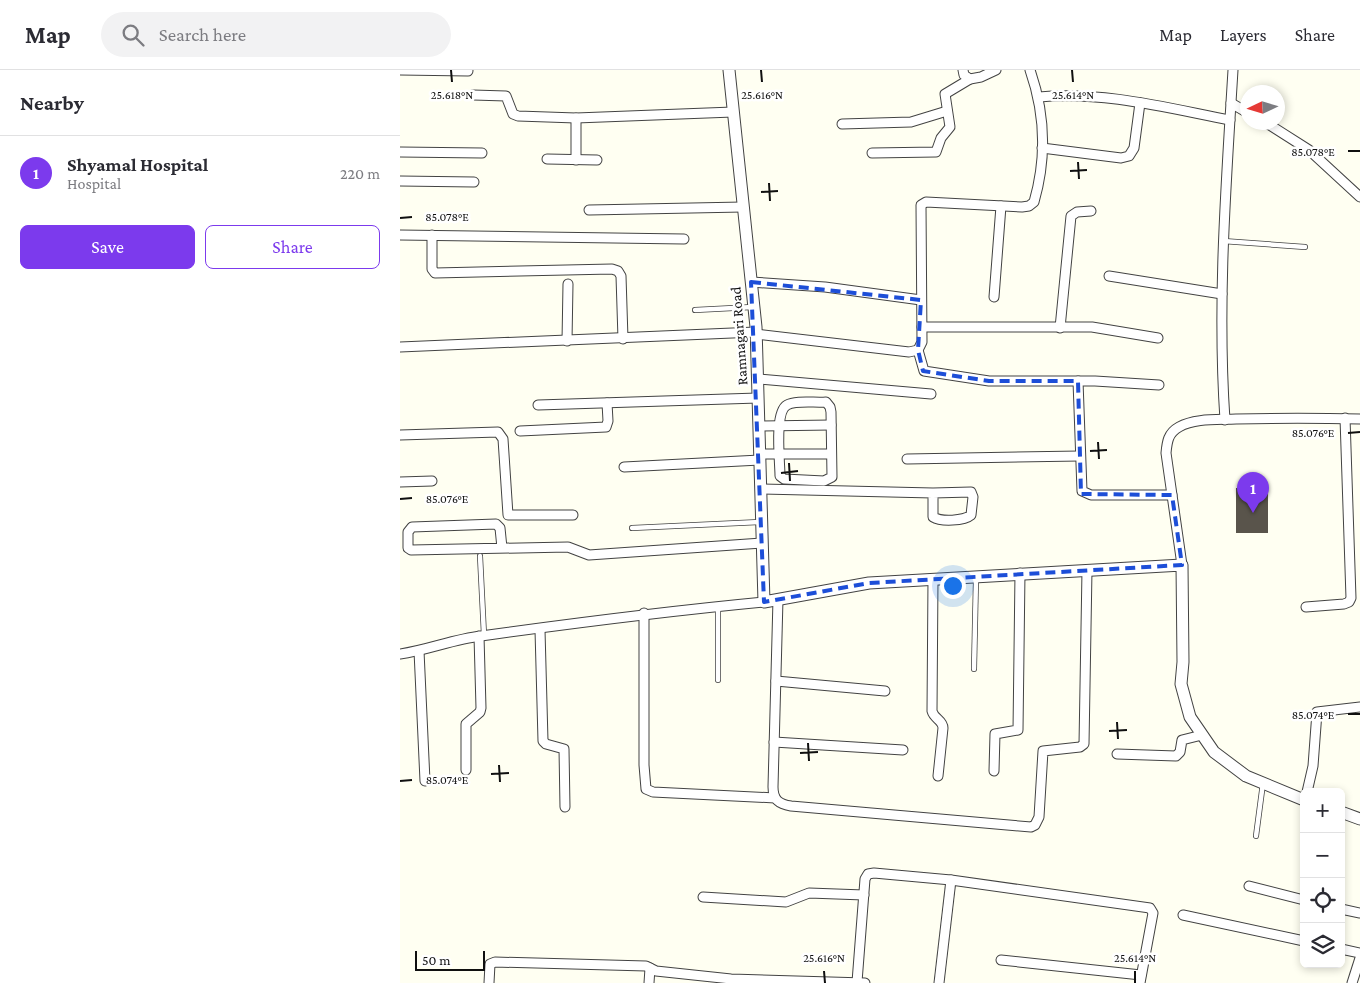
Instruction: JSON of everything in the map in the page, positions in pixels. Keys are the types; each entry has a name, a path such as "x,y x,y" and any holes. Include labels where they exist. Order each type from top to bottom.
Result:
{"street":[{"path":"400,70 468,71"},
{"name":"Ramnagari Road","path":"729,70 756,333 764,602"},
{"path":"963,70 964,74 970,79"},
{"path":"872,153 936,152 941,138 950,128 946,93 970,79 981,77 996,70"},
{"path":"1030,70 1039,97 1043,122 1042,148 1034,202 1026,207 926,202 921,205 922,342 918,350 923,370 989,381 1078,381 1159,386"},
{"path":"1225,420 1222,375 1222,294 1232,70"},
{"path":"1039,97 1079,94 1230,120"},
{"path":"473,95 506,96 513,114 518,116 576,118 733,112"},
{"path":"1042,148 1121,158 1129,156 1134,148 1140,103"},
{"path":"1231,103 1240,108"},
{"path":"842,124 904,123 947,111"},
{"path":"576,118 576,160"},
{"path":"1277,130 1308,150 1360,197"},
{"path":"400,152 482,153"},
{"path":"547,159 597,160"},
{"path":"400,181 474,182"},
{"path":"994,298 1001,206"},
{"path":"589,210 743,207"},
{"path":"1060,328 1071,216 1074,212 1092,212"},
{"path":"432,235 432,269 435,272 612,269 618,271 621,276 623,339"},
{"path":"400,236 684,239"},
{"path":"1109,276 1222,294"},
{"path":"751,282 825,287 921,300"},
{"path":"567,341 568,284"},
{"path":"922,328 1105,328 1158,338"},
{"path":"400,347 756,333 909,352 918,350"},
{"path":"758,379 931,394"},
{"path":"1078,381 1081,488 1084,493 1172,495"},
{"path":"538,405 758,398"},
{"path":"826,402 830,407 832,477 824,481 790,481 780,476 779,425 785,405 826,402"},
{"path":"520,431 606,427 608,422 607,403"},
{"path":"1300,798 1246,776 1214,752 1190,717 1180,684 1183,662 1182,565 1166,453 1167,439 1178,427 1192,422 1297,417 1360,418"},
{"path":"1306,606 1344,604 1349,602 1351,598 1346,418"},
{"path":"759,426 831,425"},
{"path":"400,435 498,432 503,439 508,515 573,515"},
{"path":"624,467 760,457 780,453 831,454"},
{"path":"907,459 1080,456"},
{"path":"400,482 432,481"},
{"path":"760,489 933,493 971,492 973,497 971,515 964,519 937,519 933,517 933,493"},
{"path":"502,548 500,528 496,524 412,526 408,532 408,548 411,550 568,547 589,555 762,543"},
{"path":"400,654 482,636 540,630 644,613 764,602 869,583 1182,565"},
{"path":"778,600 773,787 775,798 779,802 791,806 1026,827 1035,825 1039,817 1043,751 1080,747 1084,744 1087,570"},
{"path":"994,771 995,734 1018,730 1020,573"},
{"path":"933,579 932,711 934,716 942,723 943,728 938,776"},
{"path":"644,613 644,765 646,789 653,792 775,798"},
{"path":"540,630 543,741 546,744 564,749 565,807"},
{"path":"466,770 466,726 480,712 481,708 482,636"},
{"path":"419,651 425,781"},
{"path":"776,681 886,691"},
{"path":"1309,788 1313,766 1317,712 1360,707"},
{"path":"1116,754 1176,756 1180,752 1182,740 1202,735"},
{"path":"774,742 903,750"},
{"path":"1345,813 1360,819"},
{"path":"489,983 490,964 495,962 650,968 656,971 731,979 861,983 865,877 870,873 951,880 1150,908 1153,914 1140,979 1001,960"},
{"path":"939,983 951,880"},
{"path":"1249,886 1300,899"},
{"path":"703,897 786,902 809,893 864,895"},
{"path":"1345,910 1360,913"},
{"path":"1184,915 1300,940"},
{"path":"1345,950 1360,954"},
{"path":"1352,983 1360,958"},
{"path":"649,983 650,968"}],"lane":[{"path":"1224,241 1305,247"},
{"path":"695,310 754,307"},
{"path":"632,528 761,522"},
{"path":"480,556 482,636"},
{"path":"974,669 976,576"},
{"path":"718,606 718,680"},
{"path":"1256,836 1263,783"}],"highlighted area":[{"path":"751,282 921,300 918,350 923,371 989,381 1078,381 1081,494 1172,495 1182,565 869,583 764,602"}],"building":[{"path":"1236,488 1268,489 1268,533 1236,533"}],"place":[{"name":"Shyamal Hospital","path":"1253,513"}]}
